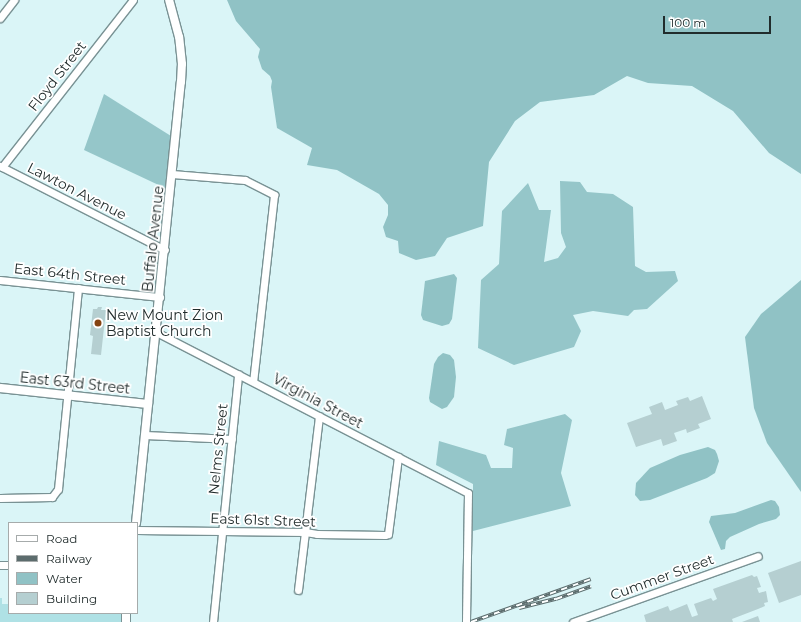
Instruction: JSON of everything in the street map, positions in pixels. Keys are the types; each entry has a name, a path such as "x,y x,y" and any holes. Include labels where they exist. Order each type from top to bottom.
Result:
{"street":[{"path":"0,18 14,0"},
{"name":"Floyd Street","path":"1,167 133,0"},
{"name":"Buffalo Avenue","path":"136,522 160,297 182,64 177,30 169,0"},
{"name":"Lawton Avenue","path":"1,167 164,250"},
{"path":"172,174 246,180 271,192 274,196 275,201 253,381"},
{"name":"East 64th Street","path":"0,280 160,297"},
{"path":"0,498 52,497 58,489 78,288"},
{"name":"Virginia Street","path":"156,332 468,493 466,622"},
{"name":"Nelms Street","path":"214,622 238,374"},
{"name":"East 63rd Street","path":"0,388 148,404"},
{"path":"298,590 319,416"},
{"path":"145,435 232,439"},
{"name":"East 61st Street","path":"138,530 388,534 398,457"},
{"name":"Cummer Street","path":"573,622 758,556"}],"shaded area":[{"path":"104,94 171,136 165,188 84,150"},
{"path":"560,181 580,182 587,192 613,194 633,207 635,266 646,272 675,271 678,281 647,309 634,310 628,316 593,311 573,315 581,331 574,347 514,365 478,348 481,280 499,264 502,211 528,183 539,210 551,210 544,262 558,258 566,247 561,233"},
{"path":"565,414 572,420 561,473 571,506 473,531 473,484 436,465 439,441 486,455 491,468 512,468 513,448 504,445 507,429"},
{"path":"0,598 2,598 2,604 8,604 8,614 122,614 121,622 0,622"}],"water":[{"path":"227,0 801,0 801,174 769,153 733,111 692,86 648,83 627,76 594,95 540,102 515,121 489,162 483,226 447,238 435,256 416,260 399,253 398,241 386,237 383,227 388,215 388,205 379,194 337,170 307,165 312,148 277,128 271,87 272,81 270,76 262,69 258,57 260,49 236,21"},
{"path":"454,274 457,278 452,319 449,324 442,326 423,320 421,315 425,281"},
{"path":"801,280 801,492 767,443 754,408 745,337 761,314"},
{"path":"443,353 450,355 454,360 456,377 454,397 447,407 442,409 430,402 429,398 434,364 438,357"},
{"path":"708,447 715,450 719,461 715,473 707,478 650,500 640,501 635,495 636,483 650,468 680,455"},
{"path":"771,500 775,501 779,507 780,515 776,519 759,524 730,537 726,541 725,549 721,550 709,522 711,516 735,513"}],"building":[{"name":"New Mount Zion Baptist Church","path":"98,307 102,307 101,310 106,310 101,355 91,354 93,336 90,335 93,309 97,309"},
{"path":"702,396 711,419 698,424 700,428 687,433 686,429 674,433 677,441 663,446 661,439 636,447 627,423 652,414 649,407 662,402 665,410 678,405 676,401 688,397 690,401"},
{"path":"801,561 801,595 779,603 768,573"},
{"path":"752,575 754,577 757,576 761,587 757,588 759,593 766,591 768,602 764,603 765,606 732,619 733,622 646,622 644,615 668,606 670,611 687,604 692,617 698,615 694,604 711,598 713,601 717,599 713,589"},
{"path":"758,616 760,622 742,622"}],"railway":[{"path":"471,622 591,579"},
{"path":"519,608 556,599 591,586"}],"place":[{"name":"New Mount Zion Baptist Church","path":"98,323"}]}
